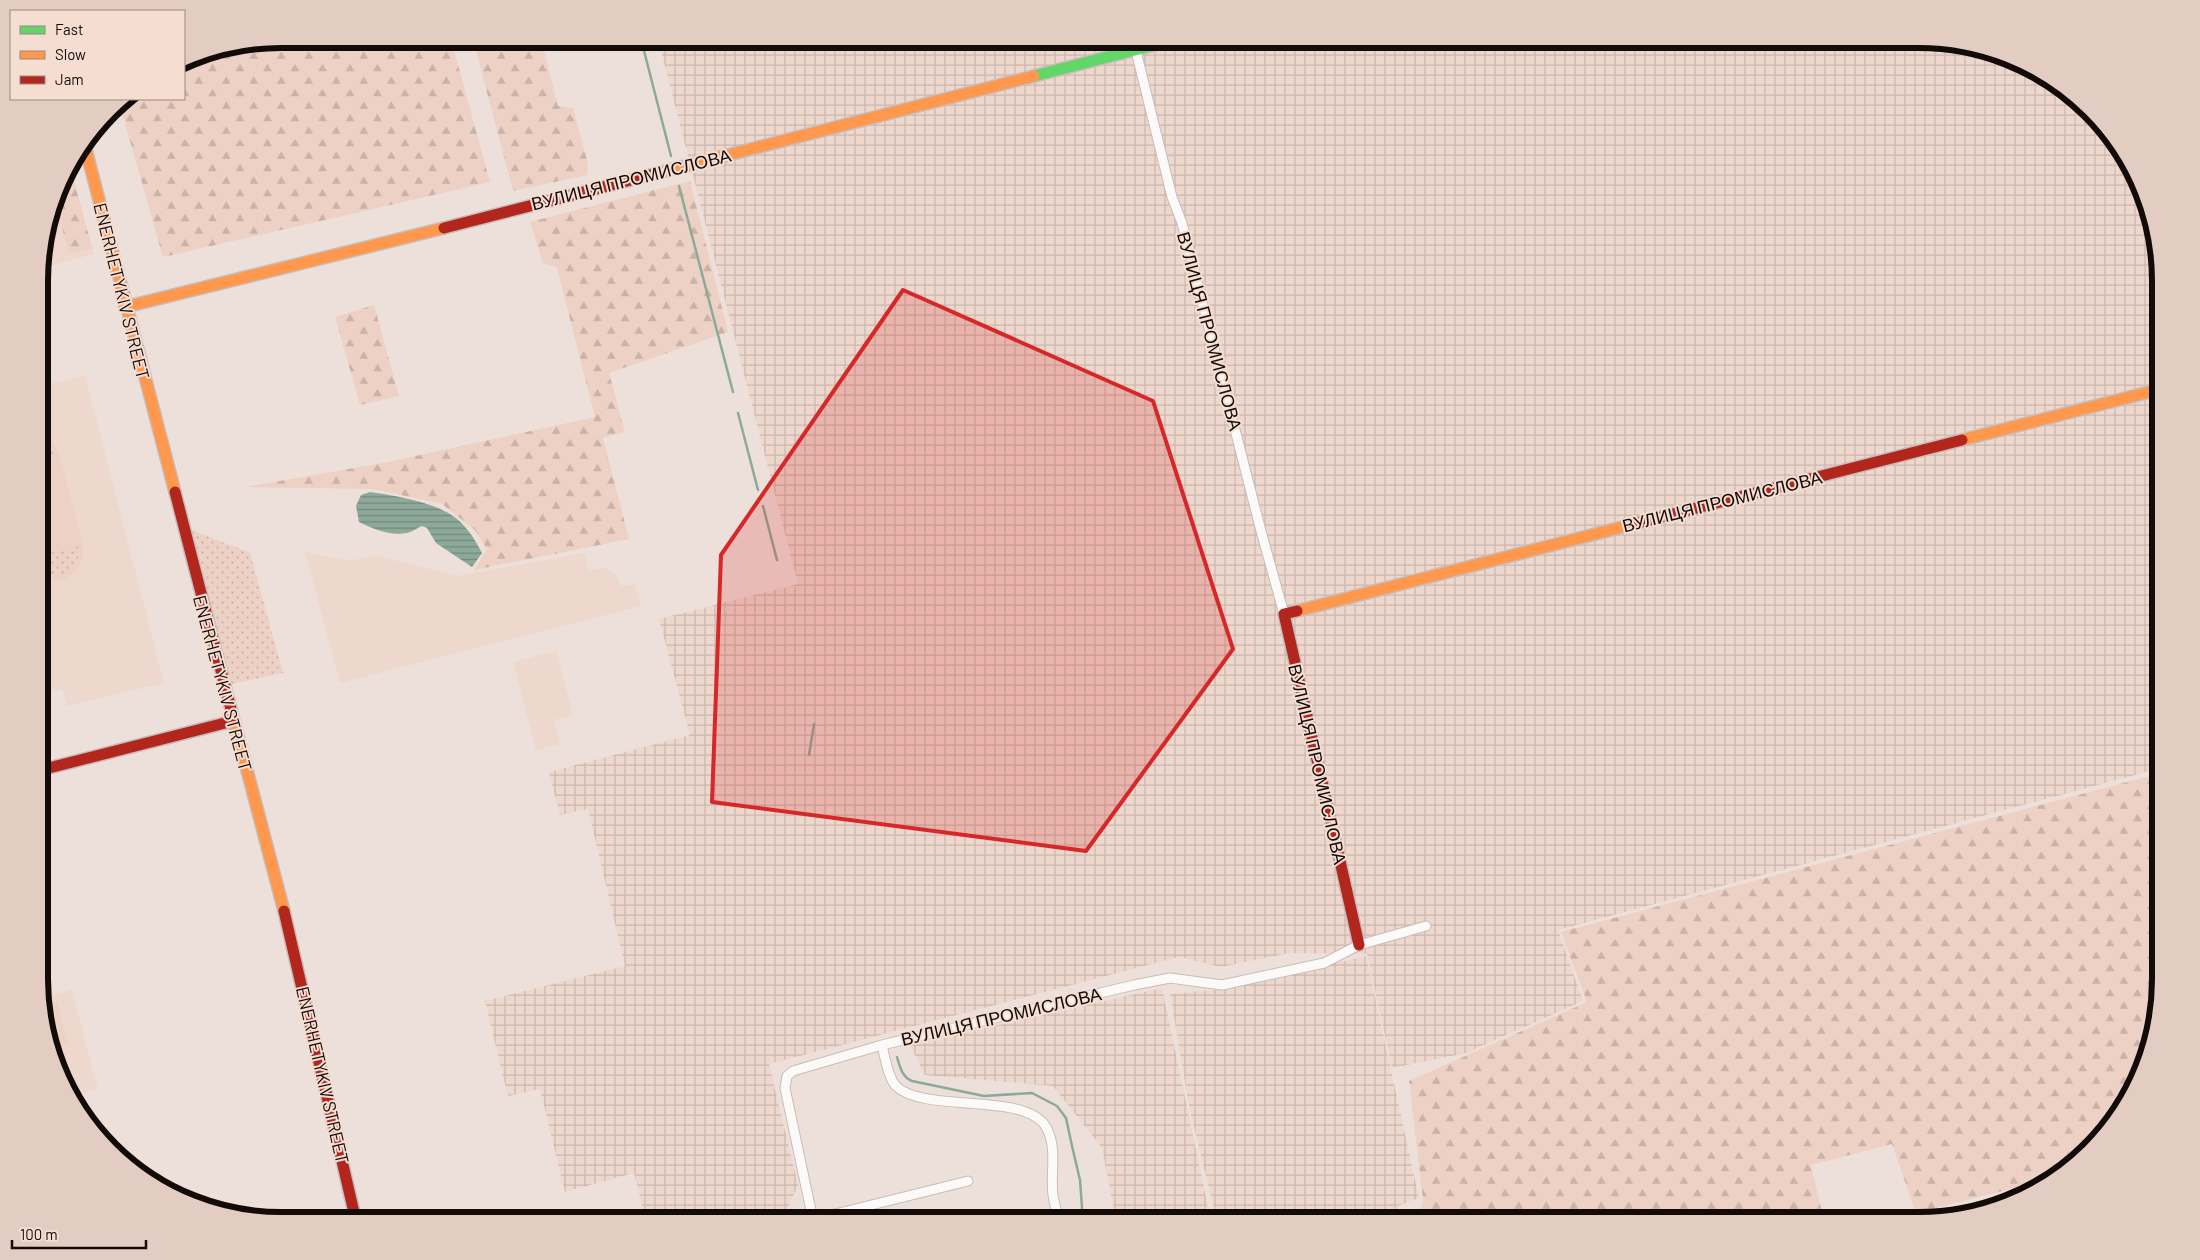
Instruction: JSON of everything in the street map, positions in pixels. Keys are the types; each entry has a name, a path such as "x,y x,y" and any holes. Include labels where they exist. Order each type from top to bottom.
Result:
{"street":[{"name":"ВУЛИЦЯ ПРОМИСЛОВА","path":"125,307 388,242 1119,48"},
{"name":"ВУЛИЦЯ ПРОМИСЛОВА","path":"1135,48 1172,197 1182,223 1284,614 1359,944"},
{"name":"ENERHETYKIV STREET","path":"86,152 125,307 301,977 354,1212"},
{"name":"ВУЛИЦЯ ПРОМИСЛОВА","path":"1284,614 2152,391"},
{"path":"48,768 233,721"},
{"name":"ВУЛИЦЯ ПРОМИСЛОВА","path":"808,1212 785,1088 786,1080 790,1073 797,1069 882,1044 1170,978 1222,985 1324,963 1359,944 1426,926"},
{"path":"882,1044 893,1082 904,1091 934,1099 1017,1109 1040,1120 1045,1126 1052,1149 1052,1194 1057,1212"},
{"name":"ВУЛИЦЯ ПРОМИСЛОВА","path":"842,1212 968,1181"}],"highlighted area":[{"path":"903,290 1153,401 1233,649 1086,851 712,802 721,555"}],"shaded area":[{"path":"660,48 1950,49 1980,55 2009,65 2049,87 2073,105 2095,127 2113,151 2135,191 2145,220 2152,265 2152,770 1558,930 1583,1001 1466,1053 1392,1068 1367,954 1289,953 1221,967 1179,957 769,1064 798,1185 786,1212 644,1212 634,1173 565,1192 540,1089 508,1096 485,1001 625,966 588,809 560,815 549,772 690,735 659,619 798,584"},
{"path":"73,175 94,254 48,266 55,220"},
{"path":"85,375 164,683 67,706 62,689 48,692 48,384"},
{"path":"370,492 400,497 433,506 450,514 469,531 482,553 472,567 436,543 427,528 422,526 409,532 394,534 359,522 356,506 361,495"},
{"path":"305,552 350,561 373,555 457,576 584,553 589,570 605,568 613,572 622,586 635,584 641,606 340,683"},
{"path":"556,651 573,715 554,720 560,744 536,750 513,662"},
{"path":"1366,956 1419,1198 1398,1206 1399,1212 1215,1212 1190,1111 1170,994 1230,988"},
{"path":"1162,988 1209,1212 1114,1212 1102,1148 1053,1086 925,1075 910,1045"},
{"path":"72,990 98,1089 78,1095 72,1083 55,1040 48,996"}],"green space":[{"path":"453,48 490,182 163,257 121,111 134,100 185,100 185,68 220,55 250,49"},
{"path":"475,48 543,48 558,106 573,108 588,164 587,175 513,191"},
{"path":"73,176 92,248 69,253 58,212"},
{"path":"690,181 728,332 609,373 625,432 603,438 629,539 474,570 487,549 475,530 442,504 374,489 245,487 388,462 595,417 557,268 543,263 530,222"},
{"path":"374,305 399,396 360,405 335,317"},
{"path":"48,438 52,440 59,454 83,545 81,562 77,569 66,578 58,580 48,579 48,575 56,576 69,571 74,567 79,554 78,546 48,553 48,456 55,454 49,444"},
{"path":"48,443 49,444 55,455 48,456"},
{"path":"192,530 250,553 283,673 232,684"},
{"path":"79,545 79,553 74,567 63,575 48,575 48,553"},
{"path":"2152,775 2152,995 2145,1040 2128,1083 2113,1109 2095,1133 2073,1155 2031,1184 1916,1212 1892,1144 1811,1165 1822,1212 1421,1212 1423,1199 1409,1081 1587,1002 1561,932"},
{"path":"57,1002 68,1045 58,1047 49,1004"}],"waterway":[{"path":"643,48 671,156"},
{"path":"679,186 733,392"},
{"path":"738,413 758,490"},
{"path":"763,506 777,560"},
{"path":"809,755 814,724"},
{"path":"897,1057 900,1068 912,1081 984,1096 1032,1093 1057,1106 1066,1118 1080,1180 1082,1212"}],"traffic: fast":[{"path":"1034,76 1142,48"}],"traffic: slow":[{"path":"658,173 1034,76"},
{"path":"87,152 175,492"},
{"path":"125,307 444,228"},
{"path":"1962,440 2152,391"},
{"path":"1297,611 1638,523"},
{"path":"232,713 284,911"}],"traffic: jam":[{"path":"444,228 658,173"},
{"path":"1638,523 1962,440"},
{"path":"175,492 232,713"},
{"path":"1297,611 1284,614 1359,945"},
{"path":"48,768 233,721"},
{"path":"284,911 354,1212"}]}
